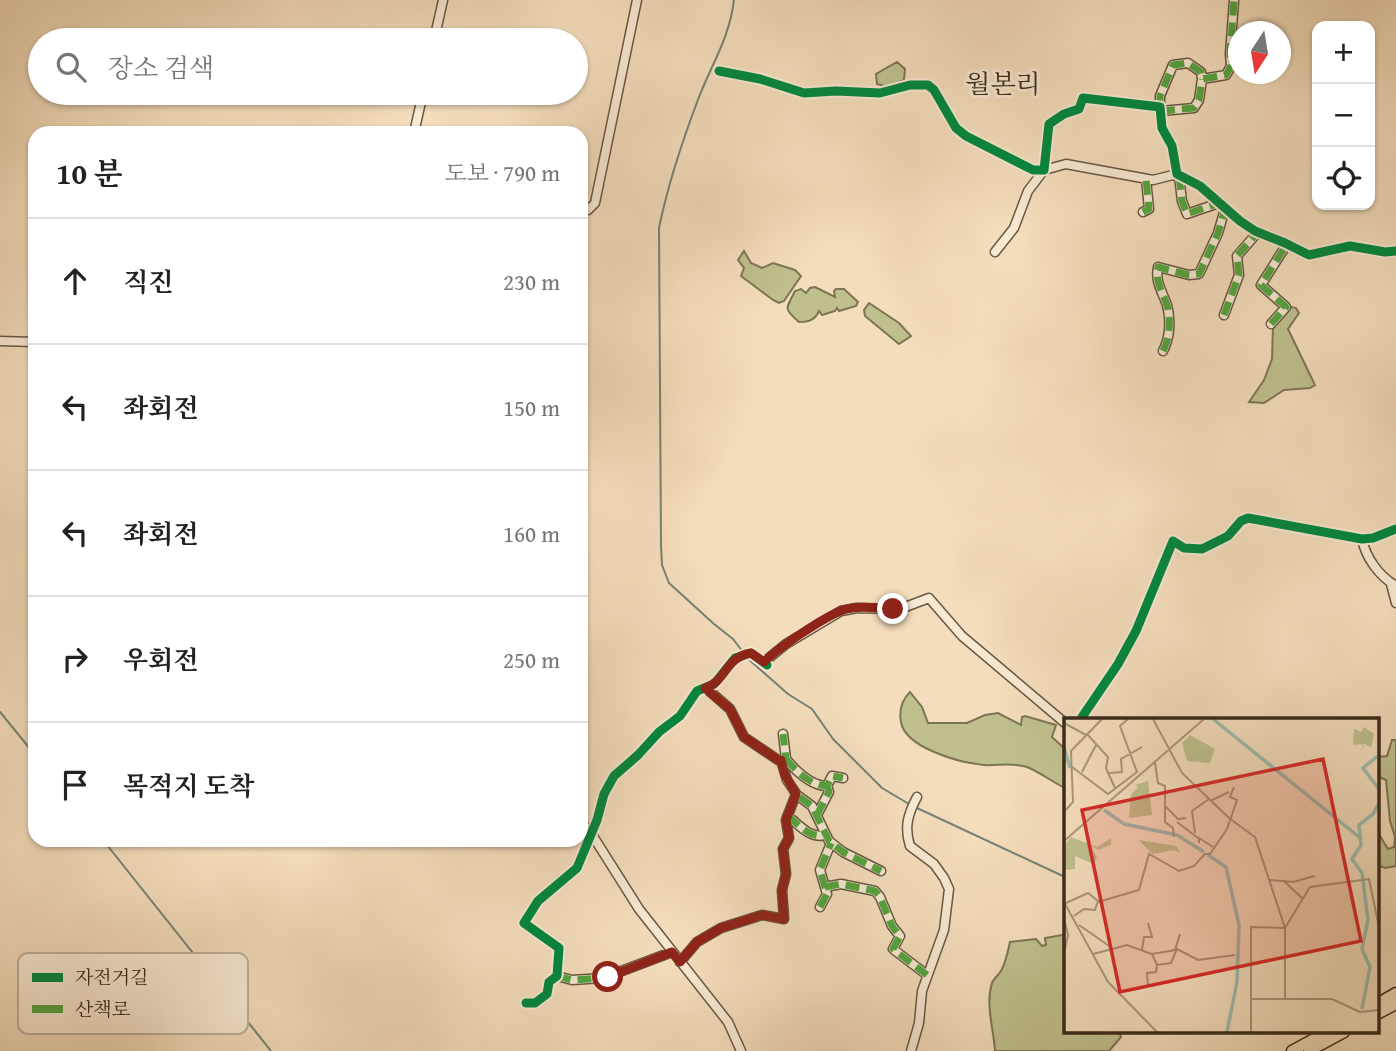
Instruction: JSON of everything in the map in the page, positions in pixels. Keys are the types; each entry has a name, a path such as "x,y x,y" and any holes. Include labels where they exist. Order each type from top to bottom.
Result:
{"main road":[{"path":"1378,1003 1396,993"},
{"path":"1378,1013 1396,1004"},
{"path":"1292,1051 1323,1034"},
{"path":"1308,1051 1340,1034"}],"street":[{"path":"437,28 443,0"},
{"path":"588,211 594,203 637,0"},
{"path":"1202,79 1226,75 1231,66 1234,2"},
{"path":"995,252 1014,228 1028,191 1044,170 1049,124 1064,114 1079,109 1083,98 1160,109 1194,108 1199,100 1201,72 1188,63 1173,65 1160,96 1160,109 1162,128 1172,146 1182,201 1187,214 1222,206"},
{"path":"719,71 761,79 804,93 836,90 880,93 910,85 928,85 934,90 956,128 1027,168 1044,170 1066,164 1146,179 1178,175 1200,186 1258,232 1309,255 1350,246 1385,252 1396,251"},
{"path":"416,126 420,105"},
{"path":"1143,212 1149,209 1146,179"},
{"path":"1163,351 1168,342 1169,329 1166,305 1157,280 1158,267 1189,275 1199,274 1218,233 1222,206"},
{"path":"1224,315 1236,289 1239,275 1237,256 1258,232"},
{"path":"1271,324 1286,307 1261,285 1287,244"},
{"path":"1385,252 1396,259"},
{"path":"0,341 28,342"},
{"path":"1081,718 1118,664 1136,631 1173,541 1184,548 1202,549 1228,536 1241,521 1248,518 1362,539 1374,538 1396,529"},
{"path":"1362,539 1366,555 1394,585 1396,603"},
{"path":"588,842 604,794 614,776 659,732 680,716 697,691 714,684 739,656 749,653 766,663 778,649 841,611 857,608 900,609 929,598 962,636 1064,722"},
{"path":"705,688 730,709 744,737 778,760 784,760 809,780 827,786"},
{"path":"783,734 785,775 796,794 811,804 825,835 831,843 881,871"},
{"path":"817,815 829,792 827,786 832,776 844,778"},
{"path":"680,962 697,942 721,928 762,915 784,919 782,890 786,874 783,849 789,840 786,824 796,794"},
{"path":"911,1051 919,1023 921,995 944,930 949,889 934,864 910,846 906,826 909,811 916,799"},
{"path":"788,816 812,835 825,835"},
{"path":"588,830 631,898 714,1001 728,1022 741,1051"},
{"path":"820,907 827,894 820,870 831,843"},
{"path":"526,1003 535,1003 545,998 549,982 557,976 559,946 524,923 538,901 574,872 587,847"},
{"path":"825,887 841,884 875,891 892,926 900,936 893,949 927,975"},
{"path":"557,976 572,980 603,978 672,952"}],"green space":[{"path":"897,62 905,69 904,80 888,87 877,84 876,74"},
{"path":"744,251 751,263 762,268 773,263 795,270 801,276 784,301 779,303 773,300 741,276 744,268 738,260"},
{"path":"815,287 835,297 836,289 844,289 858,302 856,306 839,311 837,308 822,315 819,311 811,320 799,322 788,311 790,301 795,291 801,289 806,293"},
{"path":"869,303 899,323 911,336 899,344 865,316 864,310"},
{"path":"1288,306 1296,308 1299,313 1288,329 1315,385 1310,388 1284,390 1264,403 1249,402 1264,380 1272,359 1273,325"},
{"path":"910,692 922,707 928,723 967,723 998,713 1021,725 1022,717 1025,716 1056,725 1052,737 1064,748 1064,787 1027,767 974,764 923,747 912,739 901,722 900,714"},
{"path":"1392,740 1396,740 1396,866 1385,868 1378,865 1378,833 1388,849 1394,847 1395,837 1390,821 1386,780 1378,776 1378,757 1387,756"},
{"path":"1064,936 1064,1034 1120,1034 1121,1037 1109,1051 995,1051 990,991 1003,966 1010,942 1036,939 1042,946 1046,945 1045,938"}],"waterway":[{"path":"734,0 725,38 699,97 682,145 659,228 661,546 662,565 669,583 733,639 743,652"},
{"path":"746,657 788,694 812,709 833,739 882,788 909,804"},
{"path":"0,712 28,746"},
{"path":"917,808 1064,877"},
{"path":"109,847 193,953"},
{"path":"248,1022 271,1051"}],"marked path":[{"path":"1160,107 1160,96 1173,65 1188,63 1201,72 1202,79 1226,75 1231,66 1234,1"},
{"path":"1161,111 1194,108 1199,100 1202,79"},
{"path":"1179,176 1182,201 1187,214 1219,203"},
{"path":"1143,212 1149,209 1146,179"},
{"path":"1163,351 1168,335 1169,317 1158,282 1158,267 1189,275 1199,274 1218,233 1225,209"},
{"path":"1224,315 1239,275 1237,256 1258,232"},
{"path":"1271,324 1286,307 1261,285 1287,244"},
{"path":"706,688 730,709 744,737 778,760 786,759 783,734"},
{"path":"786,759 799,773 815,783 827,786 832,776 843,778"},
{"path":"781,760 787,780 797,795 812,806 829,841 843,852 881,871"},
{"path":"817,815 829,792 827,786"},
{"path":"680,962 697,942 721,928 762,915 784,919 782,890 786,874 783,849 789,838 786,820 796,794"},
{"path":"788,816 810,833 825,835"},
{"path":"820,907 827,894 820,870 831,843"},
{"path":"825,887 841,884 875,891 892,926 900,936 893,949 927,975"},
{"path":"557,976 572,980 603,978 672,952"}],"cycle path":[{"path":"719,71 760,79 804,93 880,93 910,85 928,85 934,90 956,128 966,136 1033,170 1044,170 1049,124 1064,114 1079,109 1083,98 1160,107 1162,128 1172,146 1177,174 1200,186 1255,231 1309,255 1350,246 1385,252 1396,251"},
{"path":"1081,718 1118,664 1136,631 1173,541 1184,548 1202,549 1228,536 1241,521 1248,518 1362,539 1373,538 1396,529"},
{"path":"588,842 604,794 614,776 659,732 680,716 697,691 714,684 735,658 751,653 767,665"},
{"path":"526,1003 535,1003 547,994 549,982 557,976 559,948 524,923 538,901 577,868 586,847"}],"district":[{"name":"월본리","path":"1003,84"}],"route":[{"path":"608,977 672,952 680,962 697,942 733,923 762,915 784,919 782,890 786,874 783,849 789,838 786,820 796,794 785,775 781,760 744,737 730,709 705,688 712,686 739,656 751,653 764,662 778,649 841,611 851,608 893,609"}]}
